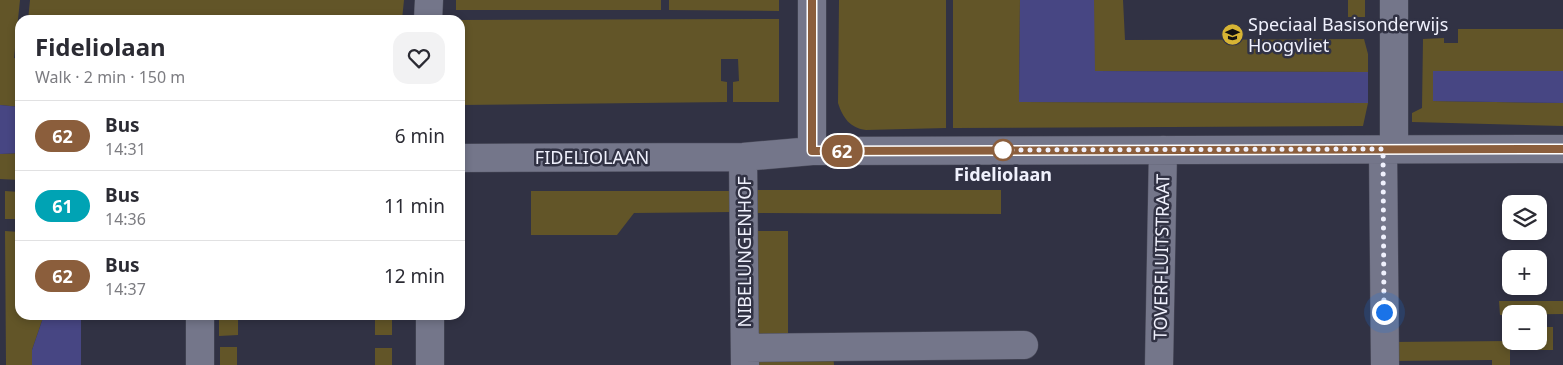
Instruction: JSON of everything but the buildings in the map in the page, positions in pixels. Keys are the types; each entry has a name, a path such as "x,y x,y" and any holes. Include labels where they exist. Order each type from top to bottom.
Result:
{"street":[{"path":"428,15 429,0"},
{"path":"812,0 812,151"},
{"path":"1385,365 1394,0"},
{"name":"FIDELIOLAAN","path":"465,158 743,157 812,151 1563,149"},
{"name":"TOVERFLUITSTRAAT","path":"1159,365 1163,150"},
{"name":"NIBELUNGENHOF","path":"743,157 745,356 852,347 1024,345"},
{"path":"200,320 200,365"},
{"path":"430,320 430,365"}],"shaded area":[{"path":"0,0 20,0 18,15 15,15 15,106 0,105"},
{"path":"30,0 404,0 402,15 28,15"},
{"path":"456,0 661,0 661,10 456,10"},
{"path":"669,0 779,0 779,11 669,10"},
{"path":"839,0 946,0 946,128 866,130 851,125 842,113 838,103"},
{"path":"953,0 1020,0 1019,102 1368,103 1363,126 953,128"},
{"path":"1020,0 1094,0 1095,71 1368,72 1368,103 1019,102"},
{"path":"1094,0 1123,0 1125,40 1364,39 1368,54 1368,72 1094,71"},
{"path":"1348,0 1365,0 1365,17 1348,17"},
{"path":"779,19 779,102 733,102 733,82 739,81 738,59 721,59 721,81 727,82 727,102 465,105 465,20"},
{"path":"1458,29 1563,29 1563,71 1434,71 1433,101 1563,103 1563,126 1412,122 1412,113 1422,108 1423,39 1444,38 1444,43 1458,43"},
{"path":"1433,71 1563,71 1563,103 1433,101"},
{"path":"0,105 15,106 15,153 0,154"},
{"path":"15,153 15,180 0,179 0,154"},
{"path":"750,190 1001,190 1001,214 750,213"},
{"path":"5,191 15,192 15,219 5,219"},
{"path":"531,191 734,191 733,212 634,213 617,235 531,235"},
{"path":"5,231 15,232 15,320 42,320 32,350 32,365 6,365"},
{"path":"751,231 788,231 788,340 751,340"},
{"path":"1499,301 1563,301 1563,314 1547,314 1547,305 1502,305 1502,315 1500,315"},
{"path":"42,320 81,320 81,365 32,365 32,350"},
{"path":"219,320 238,320 238,335 219,336"},
{"path":"375,320 392,320 392,335 375,335"},
{"path":"1547,327 1553,327 1553,350 1547,350"},
{"path":"1502,341 1502,350 1510,350 1510,365 1492,365 1492,360 1390,361 1390,342"},
{"path":"220,347 237,347 237,365 220,365"},
{"path":"375,348 392,348 392,365 375,365"},
{"path":"833,353 834,365 751,365 751,354"}],"bus line":[{"name":"62","path":"812,0 812,151 1563,149"}],"place":[{"name":"Speciaal Basisonderwijs Hoogvliet","path":"1232,34"},
{"name":"Fideliolaan","path":"1003,150"}],"route":[{"path":"1003,150 1383,149 1384,312"}]}
